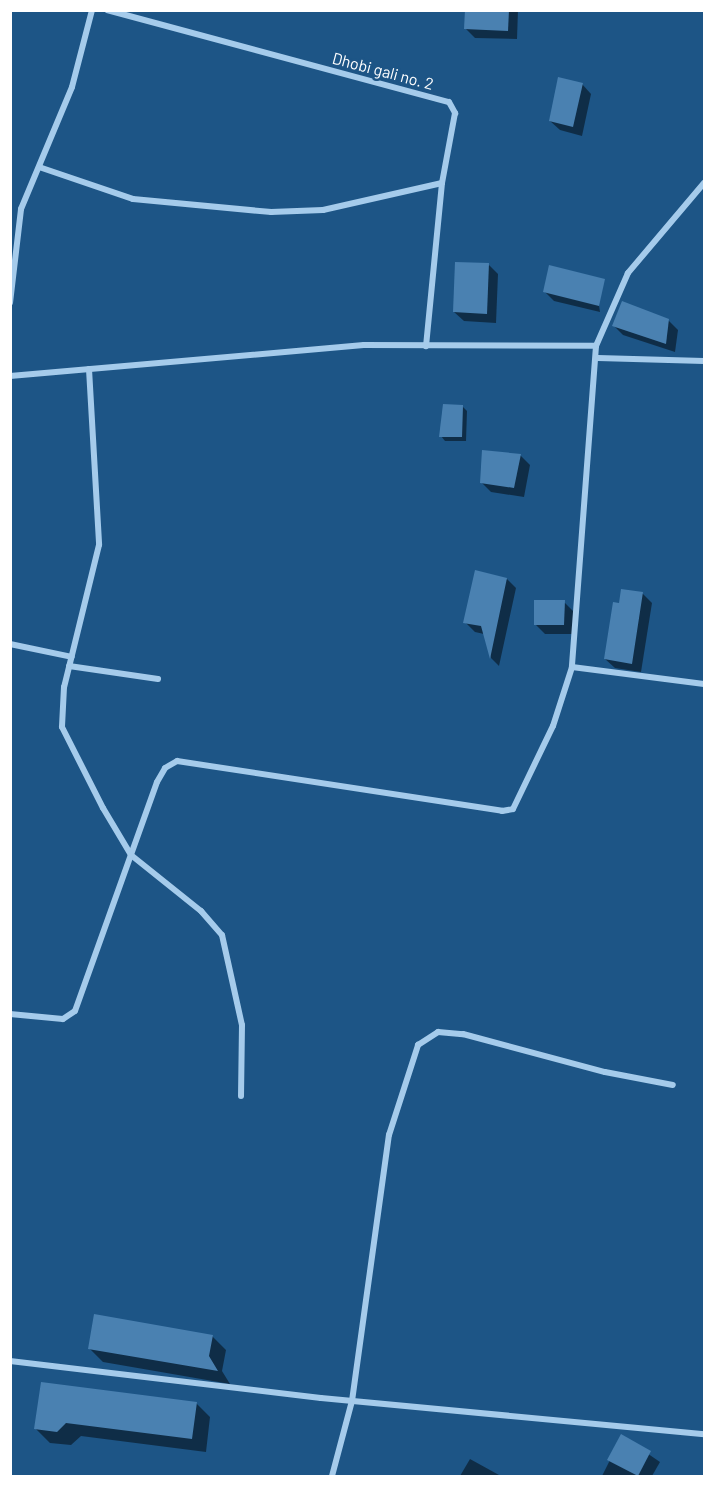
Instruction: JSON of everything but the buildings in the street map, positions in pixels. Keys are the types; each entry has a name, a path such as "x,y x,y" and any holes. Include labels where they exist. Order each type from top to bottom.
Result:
{"street":[{"path":"10,303 21,209 72,87 92,10"},
{"name":"Dhobi gali no. 2","path":"106,10 132,13 449,102 455,113 442,183 426,346"},
{"path":"39,167 133,199 270,212 323,210 442,183"},
{"path":"10,1014 63,1019 75,1011 157,782 165,768 177,761 502,811 513,809 554,726 572,667 598,358 596,346 628,273 705,183"},
{"path":"10,376 364,345 596,346"},
{"path":"598,358 705,361"},
{"path":"89,369 99,545 60,708 62,727 103,808 131,855 201,911 222,935 242,1025 241,1096"},
{"path":"10,644 72,657"},
{"path":"69,666 158,680"},
{"path":"572,667 705,684"},
{"path":"332,1476 352,1401 389,1135 418,1045 426,1037 438,1032 463,1034 604,1072 673,1085"},
{"path":"10,1360 352,1401 705,1434"}]}
